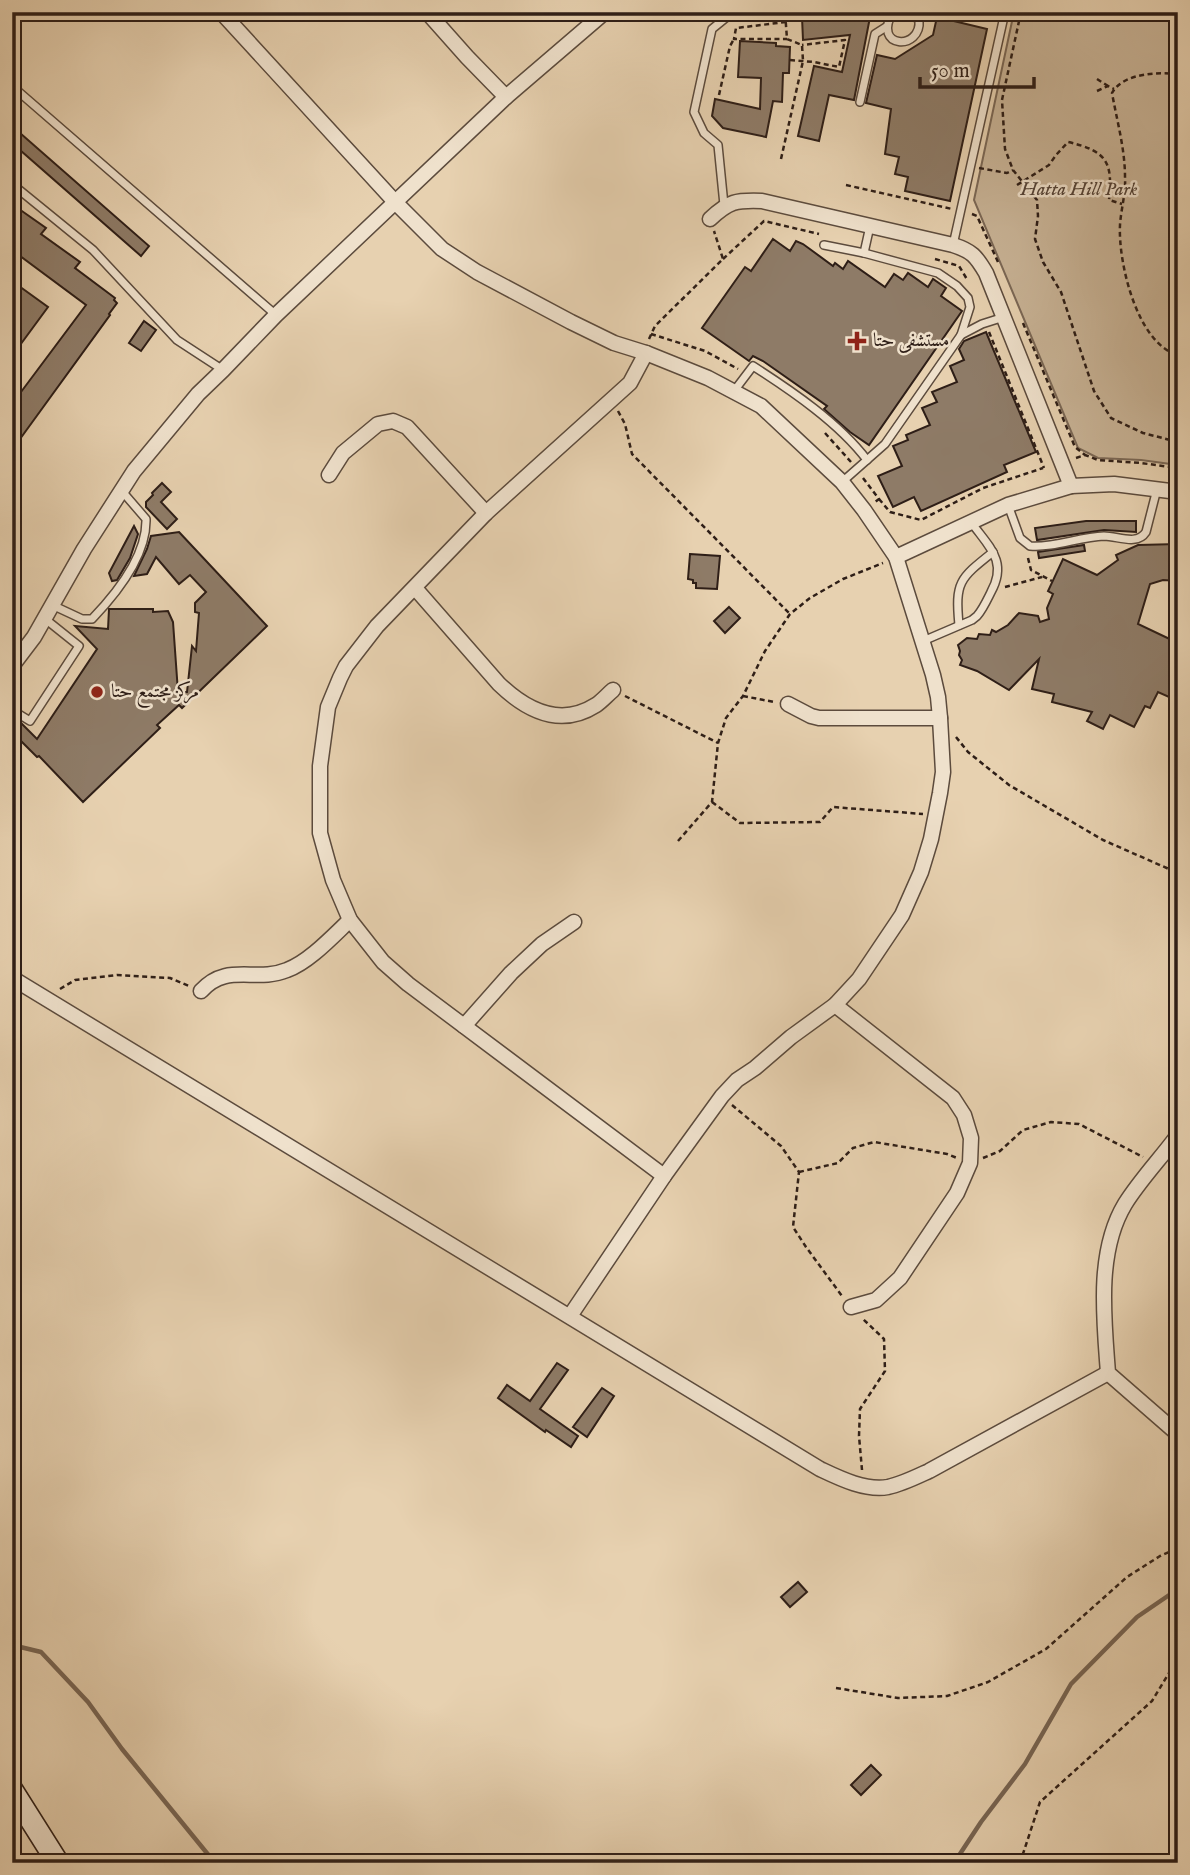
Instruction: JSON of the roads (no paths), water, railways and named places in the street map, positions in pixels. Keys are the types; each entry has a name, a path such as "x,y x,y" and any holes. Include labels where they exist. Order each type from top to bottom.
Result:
{"main road":[{"path":"12,1790 58,1863"}],"street":[{"path":"221,12 396,203 442,248 477,272 571,323 708,378 761,406 842,482 896,557 938,697 943,772 931,839 921,872 902,915 859,979 835,1005 737,1080 722,1096 664,1176 570,1316"},
{"path":"427,12 506,97"},
{"path":"12,666 34,637 121,490 198,394 276,315 506,97 605,12"},
{"path":"710,219 724,205 762,201 967,249 980,262 1071,486"},
{"path":"646,353 630,383 486,513 377,626 346,666 328,708 320,766 320,833 333,880 351,920 383,962 408,985 664,1176"},
{"path":"329,475 343,453 378,424 385,421 400,423 407,427 486,513"},
{"path":"896,557 1008,505 1071,486 1114,484 1178,492"},
{"path":"415,588 499,684 514,699 532,709 551,715 574,715 595,705 613,690"},
{"path":"788,704 819,718 940,718"},
{"path":"201,991 210,982 225,975 267,975 287,971 303,962 351,920"},
{"path":"464,1026 542,944 574,922"},
{"path":"12,978 820,1469 844,1480 886,1488 904,1482 1108,1373"},
{"path":"835,1005 953,1098 964,1115 971,1138 970,1163 957,1193 900,1278 876,1300 851,1307"},
{"path":"1178,1135 1126,1203 1116,1222 1104,1276 1108,1373 1178,1434"}],"lane":[{"path":"724,205 718,145 704,133 694,112 712,29 728,16 743,12"},
{"path":"860,102 875,34 886,27 893,12"},
{"path":"886,27 891,38 908,41 919,30 916,16 909,12"},
{"path":"953,244 1006,12"},
{"path":"12,86 276,315"},
{"path":"12,184 93,250 177,340 223,370"},
{"path":"864,253 870,226"},
{"path":"824,245 938,273 957,286 968,298 970,307 961,335 885,444 842,482"},
{"path":"961,335 1004,317"},
{"path":"734,391 753,366 788,388 853,442 867,460"},
{"path":"1008,505 1020,538 1034,547 1103,536 1140,539 1146,532 1157,488"},
{"path":"48,611 92,619 122,583 140,548 146,519 121,490"},
{"path":"923,641 977,616 995,586 999,564 971,522"},
{"path":"959,625 957,600 961,582 968,572 993,552"},
{"path":"12,710 30,721 79,646 48,611"}],"waterway":[{"path":"954,1863 1025,1764 1071,1684 1137,1617 1178,1589"},
{"path":"12,1645 41,1652 88,1702 122,1749 215,1863"}],"place":[{"name":"مستشفى حتا","path":"857,341"},
{"name":"مركز مجتمع حتا","path":"97,692"}],"park label":[{"name":"Hatta Hill Park","path":"1079,190"}]}
